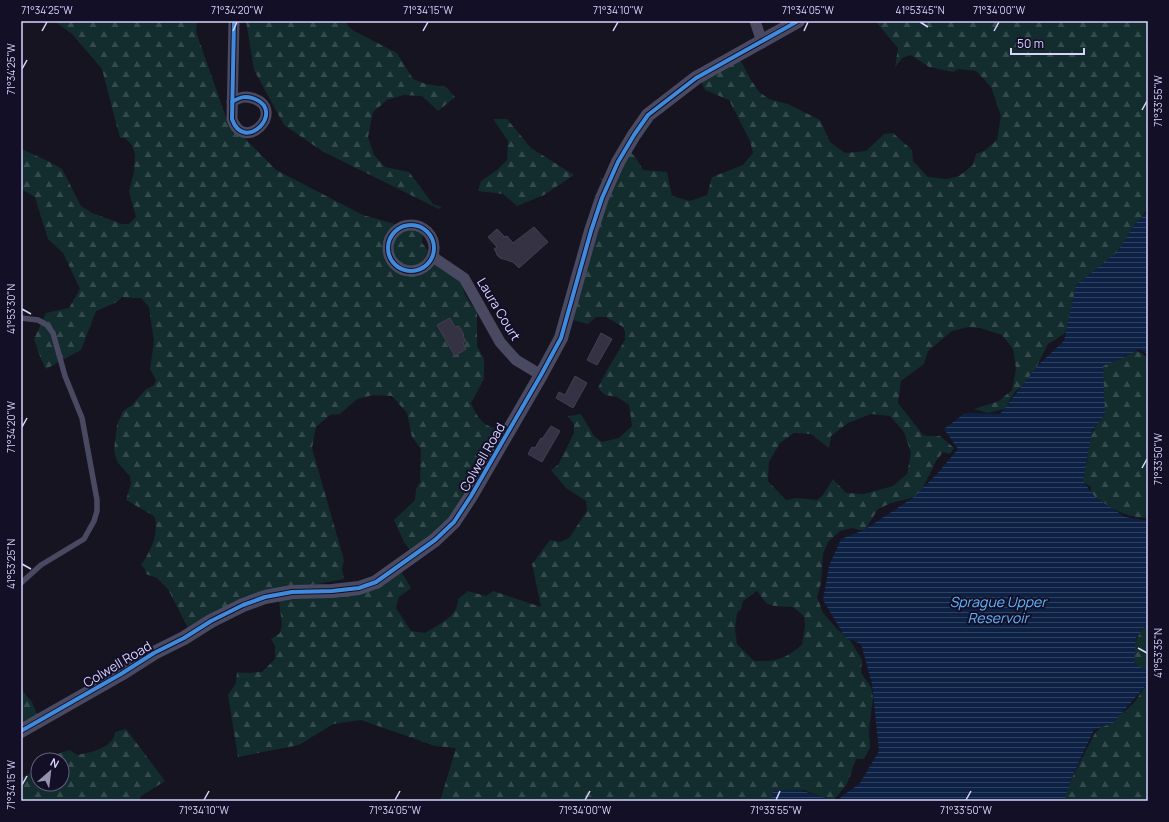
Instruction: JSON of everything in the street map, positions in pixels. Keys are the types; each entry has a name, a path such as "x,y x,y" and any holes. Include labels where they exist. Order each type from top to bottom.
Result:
{"street":[{"path":"232,102 234,21"},
{"path":"756,21 762,42"},
{"name":"Colwell Road","path":"21,731 121,674 154,653 243,605 292,592 357,589 376,582 435,540 454,522 471,496 542,375 561,338 591,230 602,198 618,162 634,135 648,115 696,78 731,57 762,42 798,21"},
{"path":"413,224 420,226 431,235 434,242 435,249 433,257 423,268 415,271 407,271 400,268 391,260 388,248 389,240 393,233 405,225 413,224"},
{"name":"Laura Court","path":"433,257 464,278 500,342 516,360 542,375"}],"lane":[{"path":"21,318 38,320 47,325 53,333 65,376 82,418 97,500 97,511 94,521 84,539 41,565 21,583"}],"green space":[{"path":"54,21 197,21 196,32 227,120 276,170 363,215 423,232 422,243 436,260 460,268 464,291 477,311 477,346 484,359 484,379 471,403 478,416 485,424 507,433 465,505 413,554 404,542 394,520 415,500 416,489 420,482 421,449 412,437 407,413 392,396 373,395 357,399 340,414 330,415 316,427 312,448 344,560 342,569 344,579 306,586 190,632 168,589 157,578 146,574 145,569 141,565 154,541 156,522 154,516 126,500 131,484 130,476 118,463 114,450 117,425 123,411 132,405 146,389 153,386 156,380 150,369 154,342 149,307 141,298 122,297 117,302 96,311 81,350 46,369 34,339 46,313 69,308 80,289 63,253 48,239 35,197 21,189 21,149 62,169 81,206 92,213 122,224 129,224 136,217 129,192 134,171 135,155 132,145 125,138 120,138 102,69 72,34"},
{"path":"246,21 346,21 348,26 354,31 397,53 413,79 426,84 446,87 455,97 438,111 422,96 404,95 387,100 373,112 368,137 374,155 385,167 409,172 433,204 442,207 439,209 322,151 284,125 254,70"},
{"path":"875,21 1148,21 1148,207 1126,245 1064,334 1048,344 1031,378 1015,392 1004,409 988,413 974,409 999,401 1012,390 1016,369 1013,349 1002,335 980,328 969,327 952,331 928,351 924,364 901,381 898,403 923,435 940,436 954,448 950,454 943,452 936,461 919,496 891,503 878,509 865,530 852,528 840,531 828,542 823,554 821,583 817,597 823,613 838,630 850,640 862,660 861,673 871,687 873,698 869,730 870,748 864,759 856,759 847,784 834,800 829,800 804,790 787,792 783,801 440,801 456,748 435,746 361,720 333,724 299,745 238,757 228,695 236,683 237,672 262,672 275,659 275,646 271,639 280,633 282,625 279,600 401,571 411,588 399,597 396,608 411,631 425,633 442,623 455,611 458,599 468,591 486,596 493,591 541,607 532,564 550,540 560,542 569,538 587,511 586,501 566,488 551,470 558,465 574,433 574,424 568,416 581,414 594,436 602,442 619,438 632,426 629,405 617,397 605,395 598,388 625,340 625,332 623,327 606,317 596,317 588,324 573,320 607,186 599,178 609,178 627,148 636,158 643,170 667,172 672,196 690,201 707,195 712,177 743,165 753,153 750,141 729,100 705,90 699,77 737,54 759,92 769,99 788,104 820,120 830,142 845,153 866,151 884,134 893,133 912,150 913,161 928,177 947,179 959,176 973,165 976,154 984,151 997,140 1001,116 991,87 976,71 958,69 953,72 929,67 911,55 902,58 895,68 898,48","holes":["871,414 890,416 904,432 911,453 907,474 893,486 864,494 846,493 833,479 823,495 817,500 796,498 786,500 768,481 769,462 780,443 794,433 811,434 829,448 831,436 848,423","757,591 766,603 774,606 793,607 804,616 805,625 802,645 780,659 754,661 737,644 735,629 737,613 741,609 743,601"]},
{"path":"493,119 507,119 531,148 574,175 544,195 517,206 503,194 478,191 481,181 497,170 507,160 508,141"},
{"path":"1127,350 1140,352 1148,358 1148,518 1140,518 1125,514 1091,497 1091,487 1077,478 1087,463 1088,443 1104,408 1095,380 1103,361"},
{"path":"1148,622 1148,675 1133,662 1133,652 1138,636"},
{"path":"1148,682 1148,801 1060,801 1095,733 1106,722 1125,711 1134,703"},
{"path":"22,690 32,702 39,719 21,730"},
{"path":"126,729 165,781 141,796 139,801 21,801 21,778 30,773 30,792 70,792 70,752 63,752 70,750 77,755 100,749 106,746 114,738 115,732"}],"water":[{"name":"Sprague Upper Reservoir","path":"1148,212 1148,354 1139,349 1125,357 1103,366 1105,414 1092,431 1083,481 1095,497 1125,517 1148,521 1148,622 1136,638 1134,664 1148,671 1148,683 1113,723 1094,730 1071,779 1065,798 1060,801 836,801 860,783 879,751 872,684 861,644 845,637 823,600 829,566 841,539 864,530 914,497 937,474 958,449 944,429 965,413 1000,414 1039,364 1064,341 1076,285 1116,253 1136,223"},
{"path":"796,789 835,801 771,801 773,791"}],"building":[{"path":"534,227 548,242 519,268 513,262 500,258 497,255 494,249 497,247 488,237 497,229 505,237 507,236 513,243"},
{"path":"450,318 455,327 459,326 466,341 463,343 466,349 455,356 437,325"},
{"path":"601,333 612,339 597,365 587,360"},
{"path":"575,376 587,383 573,408 556,398 559,392 565,395"},
{"path":"551,426 560,431 542,462 528,454 532,447 535,448"}],"cycle path":[{"path":"232,102 235,100 243,97 255,99 263,105 266,113 265,120 260,127 253,131 245,132 238,129 232,119 234,21"},
{"path":"21,731 121,674 154,653 243,605 265,597 292,592 332,591 359,588 376,582 435,540 454,522 471,496 561,338 591,231 602,198 618,162 634,135 648,115 696,78 798,21"},
{"path":"416,225 420,226 430,235 433,239 434,248 433,257 424,267 416,271 406,271 398,267 389,257 388,243 392,235 402,226 416,225"}]}
